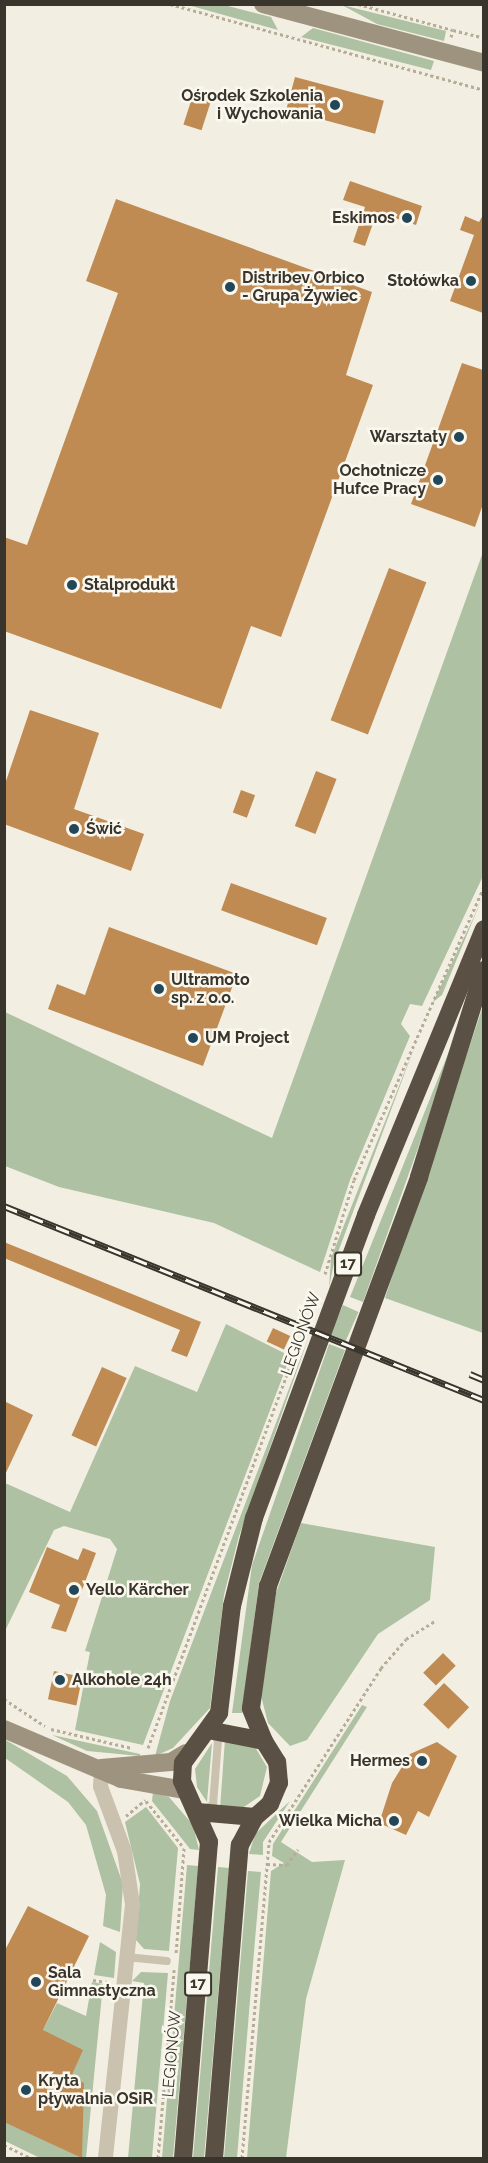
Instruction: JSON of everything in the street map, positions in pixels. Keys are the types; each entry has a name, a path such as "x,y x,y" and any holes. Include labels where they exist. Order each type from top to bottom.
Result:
{"highway":[{"name":"LEGIONÓW","path":"208,1730 221,1705 232,1606 254,1518 366,1215 483,929"},
{"name":"17","path":"214,2158 240,1845 255,1817 270,1804 279,1783 277,1762 264,1741 251,1708 268,1586 419,1177 483,970"},
{"path":"208,1730 264,1741"},
{"name":"17","path":"186,1754 208,1730"},
{"path":"185,1790 186,1754"},
{"name":"17","path":"185,1790 197,1812"},
{"name":"LEGIONÓW","path":"183,2158 208,1860 207,1834 197,1812"},
{"path":"197,1812 255,1817"}],"street":[{"path":"263,4 483,63"},
{"path":"4,1728 44,1749 101,1768 121,1779 185,1790"},
{"path":"101,1768 171,1762 186,1754"},
{"path":"101,1768 101,1790 115,1824 131,1876 126,1957 105,2158"}],"lane":[{"path":"197,1812 213,1805 218,1740 208,1730"},
{"path":"126,1957 167,1961"}],"path":[{"path":"170,4 483,90"},
{"path":"358,4 483,38"},
{"path":"450,42 453,30"},
{"path":"439,78 441,72"},
{"path":"242,2158 269,1842 374,1677 399,1645 435,1621"},
{"path":"4,1699 50,1729 147,1751"},
{"path":"115,1824 145,1800"},
{"path":"267,1864 287,1865 298,1849"},
{"path":"93,1980 107,1982"},
{"path":"4,2145 31,2158"}],"green space":[{"path":"188,5 224,5 271,17 278,30"},
{"path":"342,5 446,31 444,41 377,24"},
{"path":"313,28 434,61 431,70 301,37"},
{"path":"483,552 483,876 422,1006 410,1004 401,1024 410,1036 350,1180 320,1272 214,1223 59,1187 5,1166 5,1012 272,1138"},
{"path":"483,896 442,995 433,1002 472,921"},
{"path":"483,1006 483,1333 385,1298"},
{"path":"416,1043 334,1263 329,1288 331,1258"},
{"path":"452,1044 423,1134 363,1302 350,1297"},
{"path":"343,1305 359,1312 346,1341 330,1334"},
{"path":"226,1324 288,1355 292,1352 143,1745 75,1730 90,1652 85,1651 117,1549 110,1539 64,1526 54,1530 5,1631 5,1483 70,1512 135,1366 197,1392"},
{"path":"309,1336 239,1536 224,1595 210,1708 173,1748 155,1756 170,1701"},
{"path":"329,1344 345,1350 259,1583 242,1713 232,1713 252,1565"},
{"path":"301,1523 435,1547 430,1600 378,1634 307,1740 290,1746 268,1723 261,1696 276,1593"},
{"path":"362,1705 367,1707 281,1842 312,1862 345,1860 306,1999 286,2158 247,2158 271,1871 284,1863 272,1856 273,1844"},
{"path":"52,1735 140,1754 140,1756 87,1751"},
{"path":"4,1739 67,1776 97,1811 123,1884 120,1932 103,1926 106,1895 86,1825 68,1802 5,1758"},
{"path":"225,1739 255,1747 267,1767 260,1796 241,1809 220,1809"},
{"path":"212,1743 207,1802 197,1787 195,1769"},
{"path":"153,1792 169,1797 193,1825 199,1850 190,1849 152,1801"},
{"path":"290,1801 263,1842 263,1855 249,1854 255,1834"},
{"path":"146,1807 178,1848 169,1951 144,1949 136,1940 140,1884 125,1822"},
{"path":"187,1865 198,1866 192,1940 173,2158 162,2158"},
{"path":"218,1867 229,1868 204,2158 193,2158"},
{"path":"248,1871 261,1872 237,2158 224,2158"},
{"path":"100,1942 116,1952 114,1978 94,1975"},
{"path":"141,1972 168,1973 152,2158 128,2158 144,1983 132,1981"},
{"path":"92,1982 103,1984 86,2158 40,2158 5,2141 4,2011 43,2030 57,2003 86,2016"}],"building":[{"name":"Ośrodek Szkolenia i Wychowania","path":"295,77 384,101 375,134 286,110"},
{"path":"193,95 211,101 201,130 183,124"},
{"name":"Eskimos","path":"350,181 422,206 416,225 377,212 365,246 353,242 365,207 343,200"},
{"path":"116,199 372,292 346,375 373,385 281,637 251,626 221,709 4,631 4,537 27,545 118,293 86,281"},
{"name":"Stołówka","path":"483,215 483,313 450,301 474,235 460,230 465,216 479,222"},
{"name":"Warsztaty","path":"462,363 483,370 483,504 475,527 411,504"},
{"path":"389,568 426,582 368,735 331,720"},
{"path":"30,710 99,733 74,809 144,834 131,871 4,824 4,787"},
{"path":"316,771 337,779 315,834 295,826"},
{"path":"241,790 255,795 247,818 233,813"},
{"path":"231,883 327,918 317,945 221,910"},
{"path":"109,927 237,974 203,1066 48,1009 57,984 85,995"},
{"path":"4,1242 201,1322 187,1357 171,1351 180,1330 4,1258"},
{"path":"273,1328 290,1336 284,1350 267,1342"},
{"path":"102,1367 127,1378 96,1446 71,1436"},
{"path":"4,1401 33,1415 4,1477"},
{"path":"47,1547 78,1560 83,1548 96,1553 66,1632 51,1628 60,1605 29,1592"},
{"path":"443,1653 456,1666 436,1686 423,1673"},
{"path":"54,1671 82,1677 76,1705 48,1699"},
{"path":"444,1683 469,1707 448,1729 423,1705"},
{"path":"437,1742 457,1756 429,1817 418,1811 406,1835 379,1823 392,1783 410,1754"},
{"path":"28,1906 89,1936 43,2030 83,2050 71,2077 84,2083 82,2158 4,2122 4,1952"}],"railway":[{"path":"4,1206 484,1400"},
{"path":"470,1374 484,1380"}],"place":[{"name":"Ośrodek Szkolenia i Wychowania","path":"335,105"},
{"name":"Eskimos","path":"407,218"},
{"name":"Stołówka","path":"471,281"},
{"name":"Distribev Orbico - Grupa Żywiec","path":"230,287"},
{"name":"Warsztaty","path":"459,437"},
{"name":"Ochotnicze Hufce Pracy","path":"438,480"},
{"name":"Stalprodukt","path":"72,585"},
{"name":"Świć","path":"74,829"},
{"name":"Ultramoto sp. z o.o.","path":"159,989"},
{"name":"UM Project","path":"193,1038"},
{"name":"Yello Kärcher","path":"74,1590"},
{"name":"Alkohole 24h","path":"60,1680"},
{"name":"Hermes","path":"422,1761"},
{"name":"Wielka Micha","path":"394,1821"},
{"name":"Sala Gimnastyczna","path":"36,1982"},
{"name":"Kryta pływalnia OSiR","path":"26,2090"}]}
